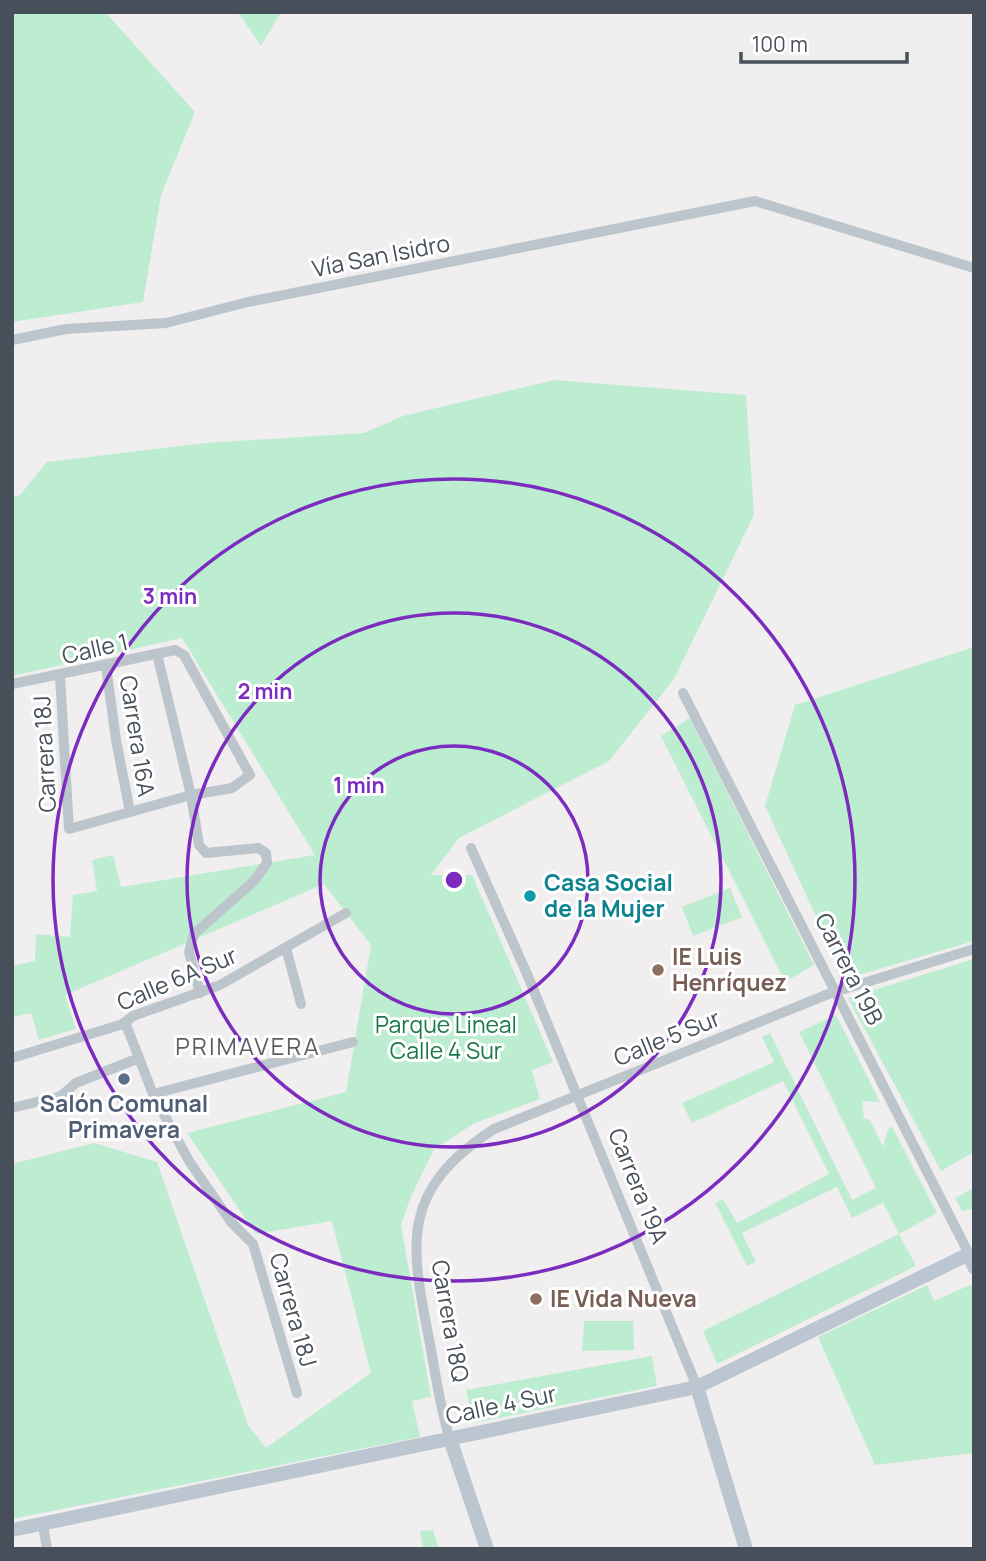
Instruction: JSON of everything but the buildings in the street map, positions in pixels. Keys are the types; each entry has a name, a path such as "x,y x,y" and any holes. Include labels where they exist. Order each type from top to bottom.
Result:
{"main road":[{"name":"Calle 4 Sur","path":"12,1530 697,1387 972,1258"},
{"name":"Carrera 19A","path":"697,1387 746,1549"},
{"name":"Carrera 18Q","path":"450,1439 487,1549"}],"street":[{"name":"Vía San Isidro","path":"12,340 66,329 166,323 248,302 755,201 768,202 974,268"},
{"name":"Calle 1","path":"12,684 60,677 175,650 184,655 250,775 232,788 191,795"},
{"path":"157,654 191,795 200,845 206,853 258,848 266,853 267,863 254,881 194,934 189,952 200,993"},
{"name":"Carrera 16A","path":"106,666 116,740 130,812"},
{"name":"Carrera 18J","path":"60,677 69,828 130,812"},
{"name":"Carrera 19B","path":"683,693 972,1258"},
{"path":"130,812 191,795"},
{"name":"Carrera 19A","path":"471,848 697,1387"},
{"name":"Calle 6A Sur","path":"12,1058 125,1022 200,993 346,913"},
{"path":"286,948 301,1004"},
{"name":"Calle 5 Sur","path":"418,1221 429,1191 442,1169 462,1150 494,1129 835,992 974,949"},
{"name":"Carrera 18J","path":"125,1022 153,1094 189,1161 231,1222 253,1244 297,1393"},
{"path":"153,1094 353,1042"},
{"path":"12,1108 61,1096 76,1083 139,1058"},
{"name":"Carrera 18Q","path":"418,1221 415,1255 422,1303 450,1439"},
{"path":"43,1525 47,1549"}],"green space":[{"path":"12,12 105,12 195,112 161,195 143,302 12,322"},
{"path":"238,12 281,12 261,46"},
{"name":"Parque Lineal Calle 4 Sur","path":"554,380 746,395 754,515 674,679 609,761 459,838 431,875 472,875 553,1062 532,1070 540,1099 475,1123 434,1149 410,1199 401,1225 431,1397 412,1401 420,1437 12,1519 12,1164 94,1143 157,1162 248,1425 266,1448 371,1373 332,1221 256,1234 187,1133 346,1092 371,945 324,884 65,995 76,1029 39,1040 31,1013 12,1017 12,966 35,961 36,934 70,937 73,895 97,891 92,860 113,855 121,887 315,855 182,638 12,676 12,497 20,495 47,462 205,443 364,433 403,416"},
{"path":"974,647 974,941 845,979 765,806 795,705"},
{"path":"690,718 814,965 785,982 661,736"},
{"path":"730,888 742,917 693,936 682,907"},
{"path":"974,959 974,1152 941,1171 848,998"},
{"path":"836,1015 880,1102 862,1101 864,1118 870,1120 883,1147 888,1129 892,1127 937,1213 899,1234 883,1203 852,1218 837,1187 742,1233 756,1262 747,1266 715,1203 723,1199 737,1223 829,1174 783,1081 692,1123 682,1103 774,1062 762,1037 770,1033 852,1200 876,1188 799,1032"},
{"path":"974,1188 974,1209 962,1211 955,1198"},
{"path":"899,1234 916,1266 717,1364 703,1331"},
{"path":"972,1284 974,1453 875,1465 818,1337 927,1285 934,1301"},
{"path":"584,1321 633,1321 634,1350 582,1351"},
{"path":"652,1356 657,1386 473,1423 466,1390"},
{"path":"433,1530 439,1549 423,1549 420,1531"}],"place":[{"name":"Casa Social de la Mujer","path":"530,896"},
{"name":"IE Luis Henríquez","path":"658,970"},
{"name":"Salón Comunal Primavera","path":"124,1079"},
{"name":"IE Vida Nueva","path":"536,1299"}],"district":[{"name":"PRIMAVERA","path":"248,1047"}]}
